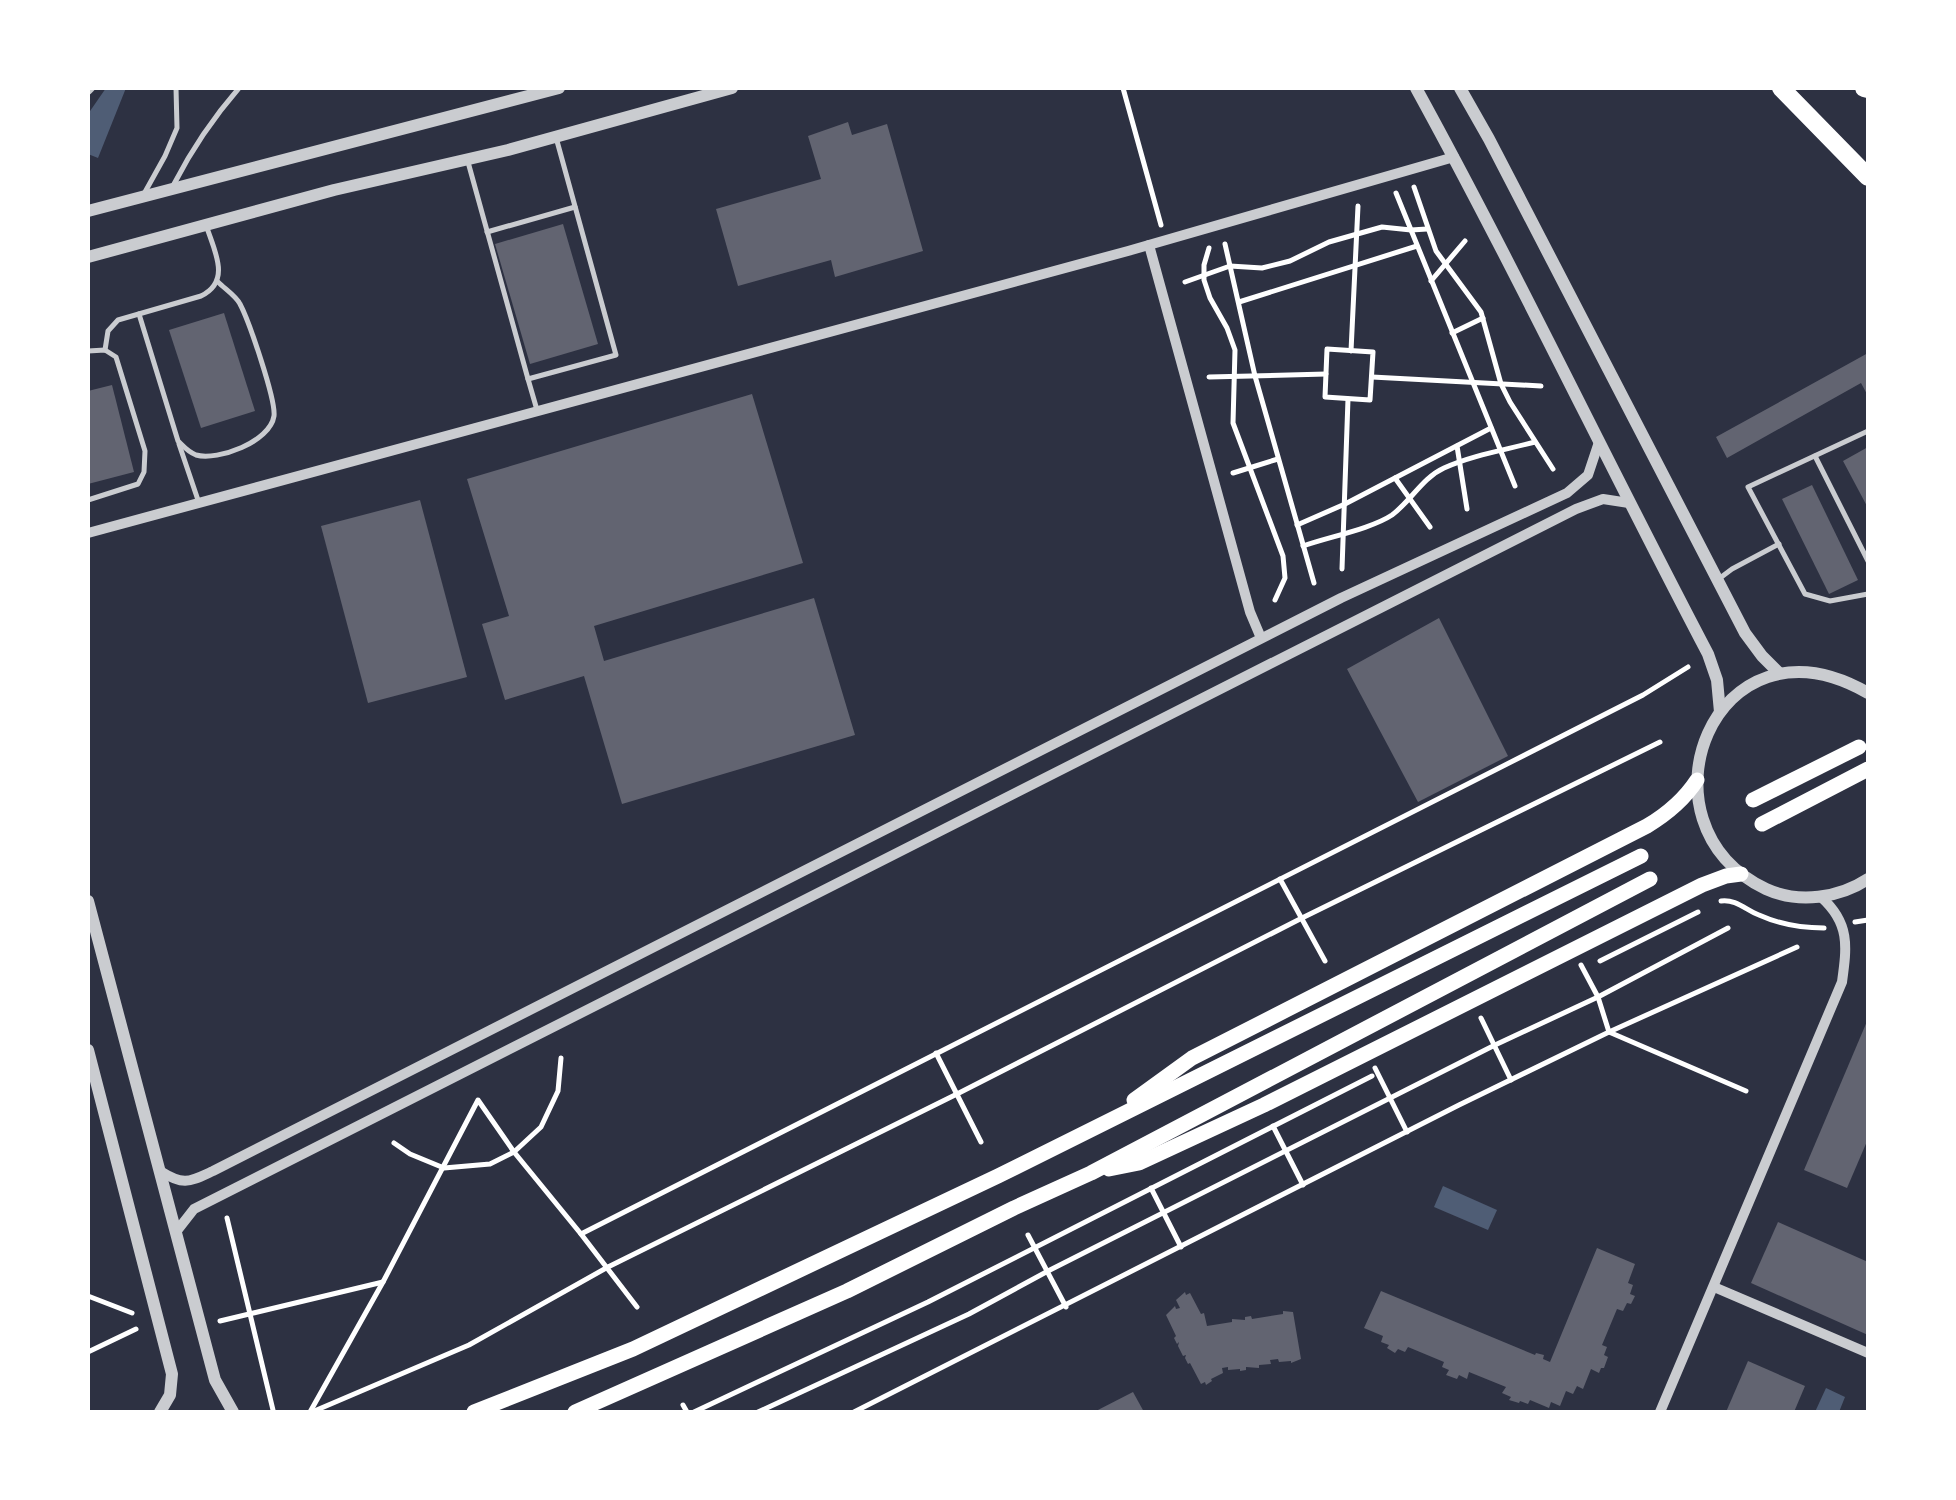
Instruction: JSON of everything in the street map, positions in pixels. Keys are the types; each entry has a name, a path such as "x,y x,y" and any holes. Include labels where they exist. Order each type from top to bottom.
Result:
{"highway":[{"path":"1781,88 1868,177"}],"main road":[{"path":"1754,800 1859,746"},
{"path":"1762,824 1868,769"},
{"path":"1122,1113 1141,1094 1192,1058 1666,815 1697,780"},
{"path":"474,1412 633,1349 998,1176 1641,856"},
{"path":"1091,1173 1139,1163 1264,1105 1702,885 1741,874"},
{"path":"575,1412 848,1291 1091,1173 1650,879"}],"street":[{"path":"88,212 558,88"},
{"path":"88,257 732,88"},
{"path":"1416,88 1708,654 1717,680 1720,712"},
{"path":"1460,88 1744,633 1778,672"},
{"path":"88,533 1149,245 1454,157"},
{"path":"1149,245 1250,612 1261,638"},
{"path":"160,1171 176,1181 188,1182 213,1171 1261,638 1568,492 1588,475 1599,442"},
{"path":"176,1232 194,1209 1559,518 1603,500 1629,504"},
{"path":"1867,882 1821,897 1778,894 1741,874 1722,855 1709,833 1697,780 1706,739 1720,712 1745,688 1778,672 1808,672 1850,683 1868,694"},
{"path":"1660,1412 1842,982 1846,950 1843,925 1821,897"},
{"path":"88,901 215,1380 233,1412"},
{"path":"88,1050 172,1374 170,1395 160,1412"},
{"path":"1714,1287 1868,1353"}],"lane":[{"path":"142,198 177,128 176,88"},
{"path":"171,190 192,150 239,88"},
{"path":"528,379 616,355 555,136"},
{"path":"467,159 537,411"},
{"path":"487,232 575,207"},
{"path":"105,350 108,331 118,320 212,291 218,282 218,264 206,224"},
{"path":"178,441 190,453 202,456 227,452 256,442 269,428 274,414 258,351 239,302 218,282"},
{"path":"139,314 199,502"},
{"path":"88,351 105,350 116,357 146,451 144,472 138,484 88,500"},
{"path":"1868,431 1748,487 1805,594 1830,601 1868,594"},
{"path":"1815,456 1868,561"},
{"path":"1717,580 1779,544"}],"path":[{"path":"1123,88 1161,225"},
{"path":"1414,186 1436,251 1481,312 1501,384 1553,470"},
{"path":"1396,193 1515,486"},
{"path":"1351,351 1358,206"},
{"path":"1185,282 1230,266 1262,268 1290,262 1356,232 1382,227 1428,229"},
{"path":"1431,281 1466,242"},
{"path":"1225,244 1255,376 1314,583"},
{"path":"1238,302 1417,246"},
{"path":"1208,248 1204,274 1210,298 1234,350 1233,423 1284,556 1284,578 1275,600"},
{"path":"1452,333 1482,318"},
{"path":"1327,350 1351,351 1373,352 1370,400 1325,397 1327,350"},
{"path":"1209,377 1326,374"},
{"path":"1372,377 1541,386"},
{"path":"1342,568 1348,399"},
{"path":"1297,525 1491,428"},
{"path":"1303,546 1371,525 1392,514 1423,482 1444,468 1535,442"},
{"path":"1457,446 1467,509"},
{"path":"1233,473 1278,459"},
{"path":"1395,478 1430,527"},
{"path":"581,1234 1643,695 1688,667"},
{"path":"311,1412 469,1345 608,1268 1660,742"},
{"path":"1280,879 1325,961"},
{"path":"1575,973 1713,904 1730,900 1761,916 1796,926 1822,928"},
{"path":"758,1412 970,1314 1728,928"},
{"path":"854,1412 1511,1080 1797,948"},
{"path":"1578,959 1598,997 1609,1032 1746,1091"},
{"path":"1478,1011 1511,1080"},
{"path":"936,1053 981,1142"},
{"path":"394,1143 444,1168 490,1164 514,1152 542,1126 558,1091 561,1058"},
{"path":"1374,1064 1408,1132"},
{"path":"684,1405 691,1412 928,1302 1378,1073"},
{"path":"311,1412 384,1282 478,1100 636,1307"},
{"path":"1270,1118 1303,1185"},
{"path":"1144,1175 1181,1248"},
{"path":"227,1218 273,1410"},
{"path":"1028,1235 1066,1306"},
{"path":"220,1321 384,1282"},
{"path":"88,1296 132,1313"},
{"path":"88,1352 136,1329"}],"water":[{"path":"106,88 126,88 98,158 88,154 88,114"},
{"path":"1443,1186 1497,1210 1488,1230 1434,1207"},
{"path":"1826,1388 1845,1397 1839,1412 1815,1412"}],"building":[{"path":"848,122 852,135 887,124 923,251 835,277 831,260 738,286 716,209 821,179 808,136"},
{"path":"563,224 598,344 530,364 495,244"},
{"path":"224,313 255,411 201,428 169,330"},
{"path":"1868,353 1868,396 1861,383 1727,458 1716,437"},
{"path":"112,385 134,472 88,484 88,391"},
{"path":"752,394 803,563 594,626 604,661 814,598 855,735 622,804 584,676 505,700 482,624 509,616 467,479"},
{"path":"1868,447 1868,508 1843,461"},
{"path":"1812,485 1858,580 1829,594 1782,499"},
{"path":"420,500 467,677 368,703 321,526"},
{"path":"1439,618 1508,756 1418,802 1347,669"},
{"path":"1868,1019 1868,1139 1847,1188 1804,1170"},
{"path":"1778,1222 1868,1262 1868,1335 1751,1283"},
{"path":"1597,1248 1635,1264 1628,1283 1633,1285 1630,1294 1635,1296 1623,1311 1617,1309 1602,1345 1607,1347 1604,1355 1608,1357 1604,1368 1599,1373 1591,1369 1583,1389 1577,1386 1573,1394 1566,1391 1560,1406 1551,1402 1549,1408 1530,1400 1528,1404 1509,1400 1511,1397 1502,1393 1506,1387 1469,1372 1467,1379 1446,1375 1449,1370 1442,1367 1444,1362 1408,1347 1405,1352 1398,1349 1395,1353 1381,1342 1383,1336 1364,1328 1381,1291 1535,1355 1544,1355 1543,1359 1550,1362"},
{"path":"1185,1292 1190,1293 1201,1314 1204,1313 1207,1326 1293,1312 1301,1359 1291,1363 1270,1360 1271,1364 1240,1371 1222,1368 1223,1373 1206,1385 1201,1384 1186,1355 1183,1356 1166,1315 1175,1306 1180,1308 1176,1300"},
{"path":"1748,1361 1805,1386 1794,1412 1726,1412"},
{"path":"1133,1392 1144,1412 1094,1412"}]}
